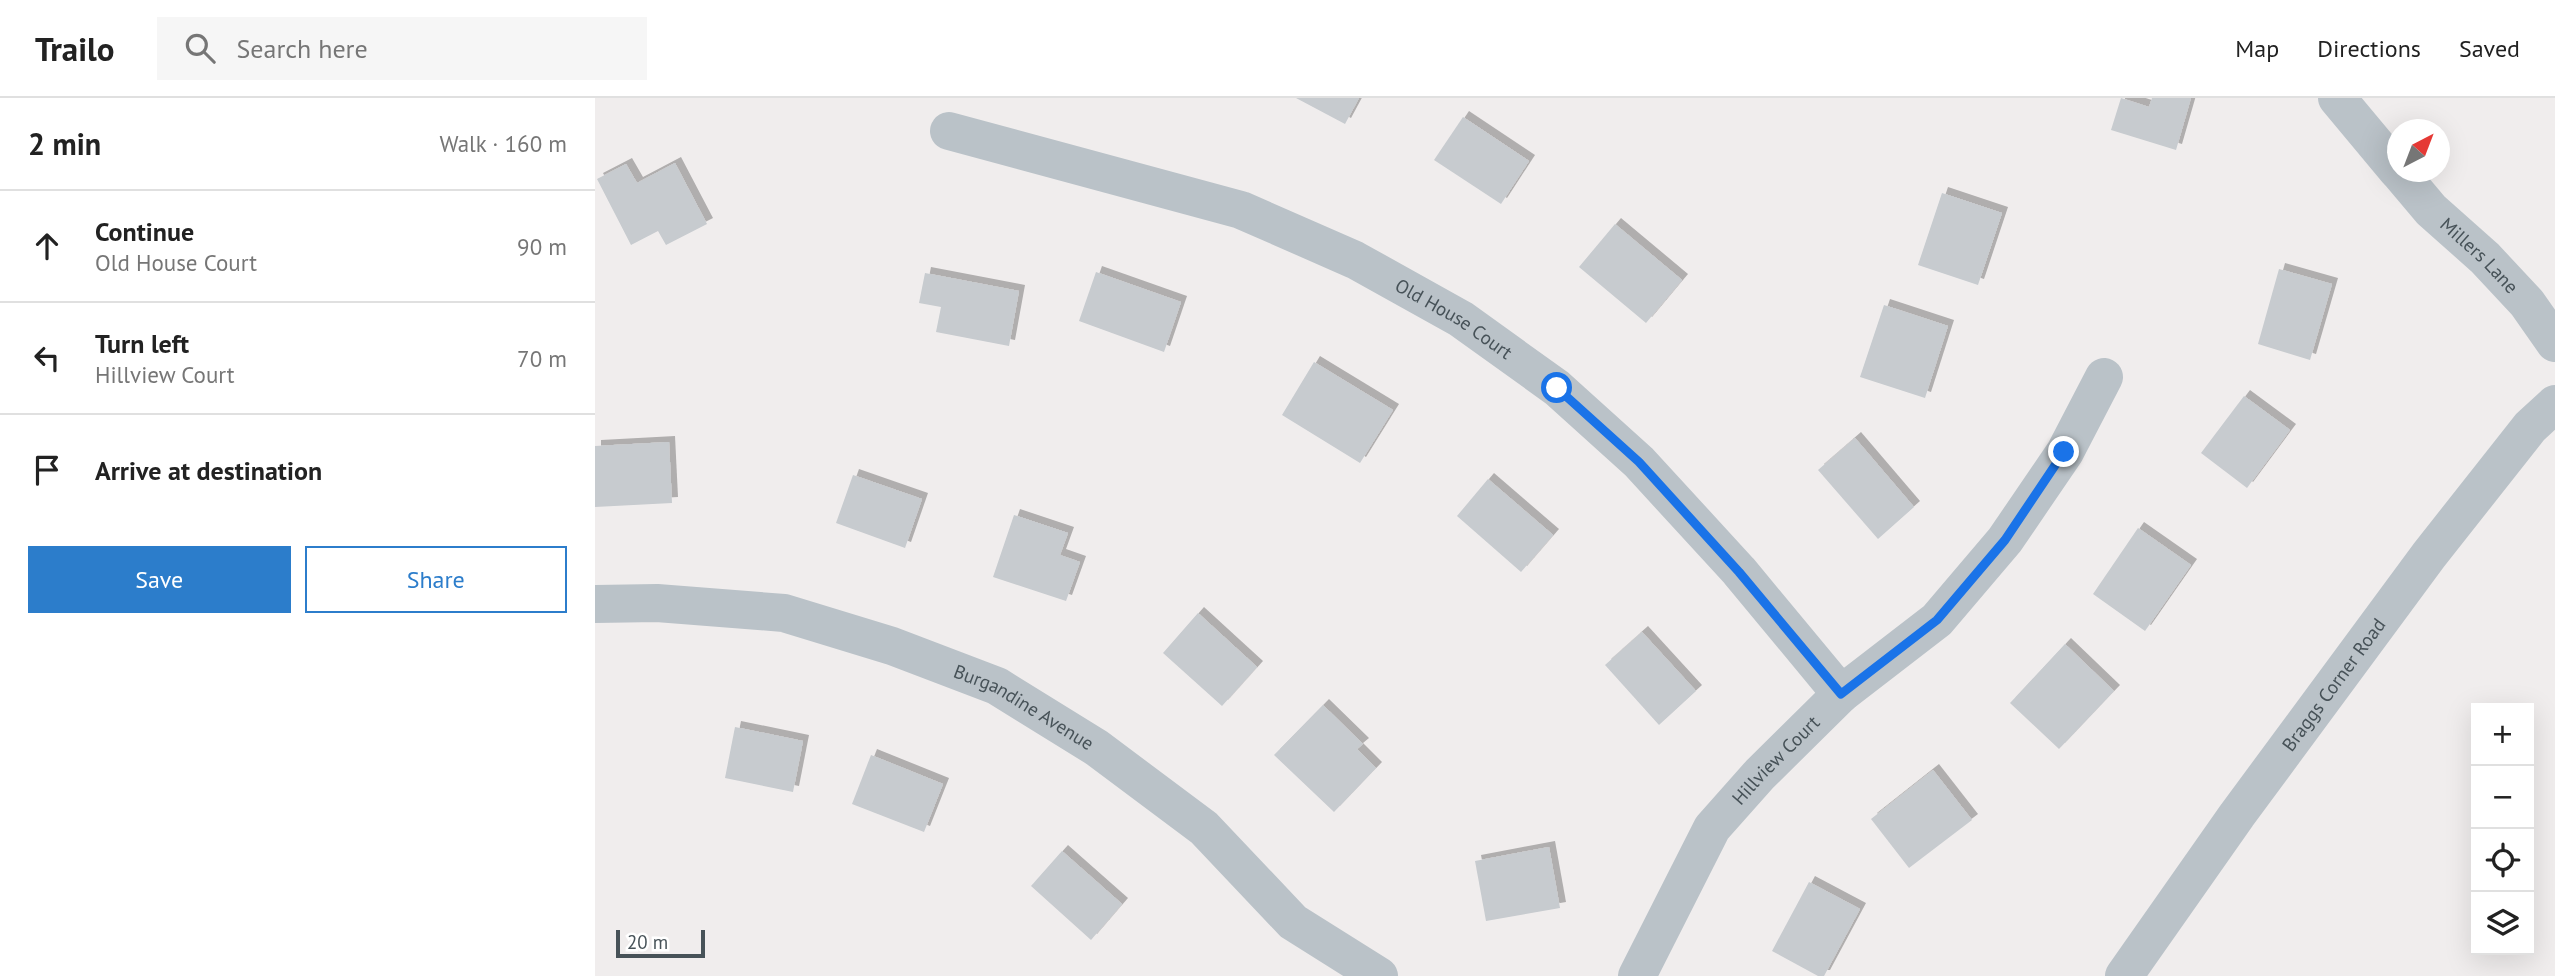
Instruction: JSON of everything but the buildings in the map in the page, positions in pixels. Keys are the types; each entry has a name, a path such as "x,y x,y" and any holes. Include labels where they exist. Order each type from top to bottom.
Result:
{"street":[{"name":"Millers Lane","path":"2337,98 2387,158"},
{"name":"Old House Court","path":"949,131 1241,211 1355,260 1461,319 1557,388 1639,462 1739,572 1841,694"},
{"name":"Millers Lane","path":"2407,182 2431,210 2485,258 2528,303 2555,342"},
{"name":"Hillview Court","path":"1637,976 1712,828 1760,775 1841,694 1937,620 2005,540 2064,452 2104,377"},
{"name":"Braggs Corner Road","path":"2124,976 2237,815 2429,555 2530,427 2555,404"},
{"name":"Burgandine Avenue","path":"595,604 657,603 784,613 892,646 997,686 1097,748 1204,828 1293,922 1380,976"}],"route":[{"path":"1557,388 1639,462 1739,572 1841,694 1937,620 2005,540 2064,452"}]}
